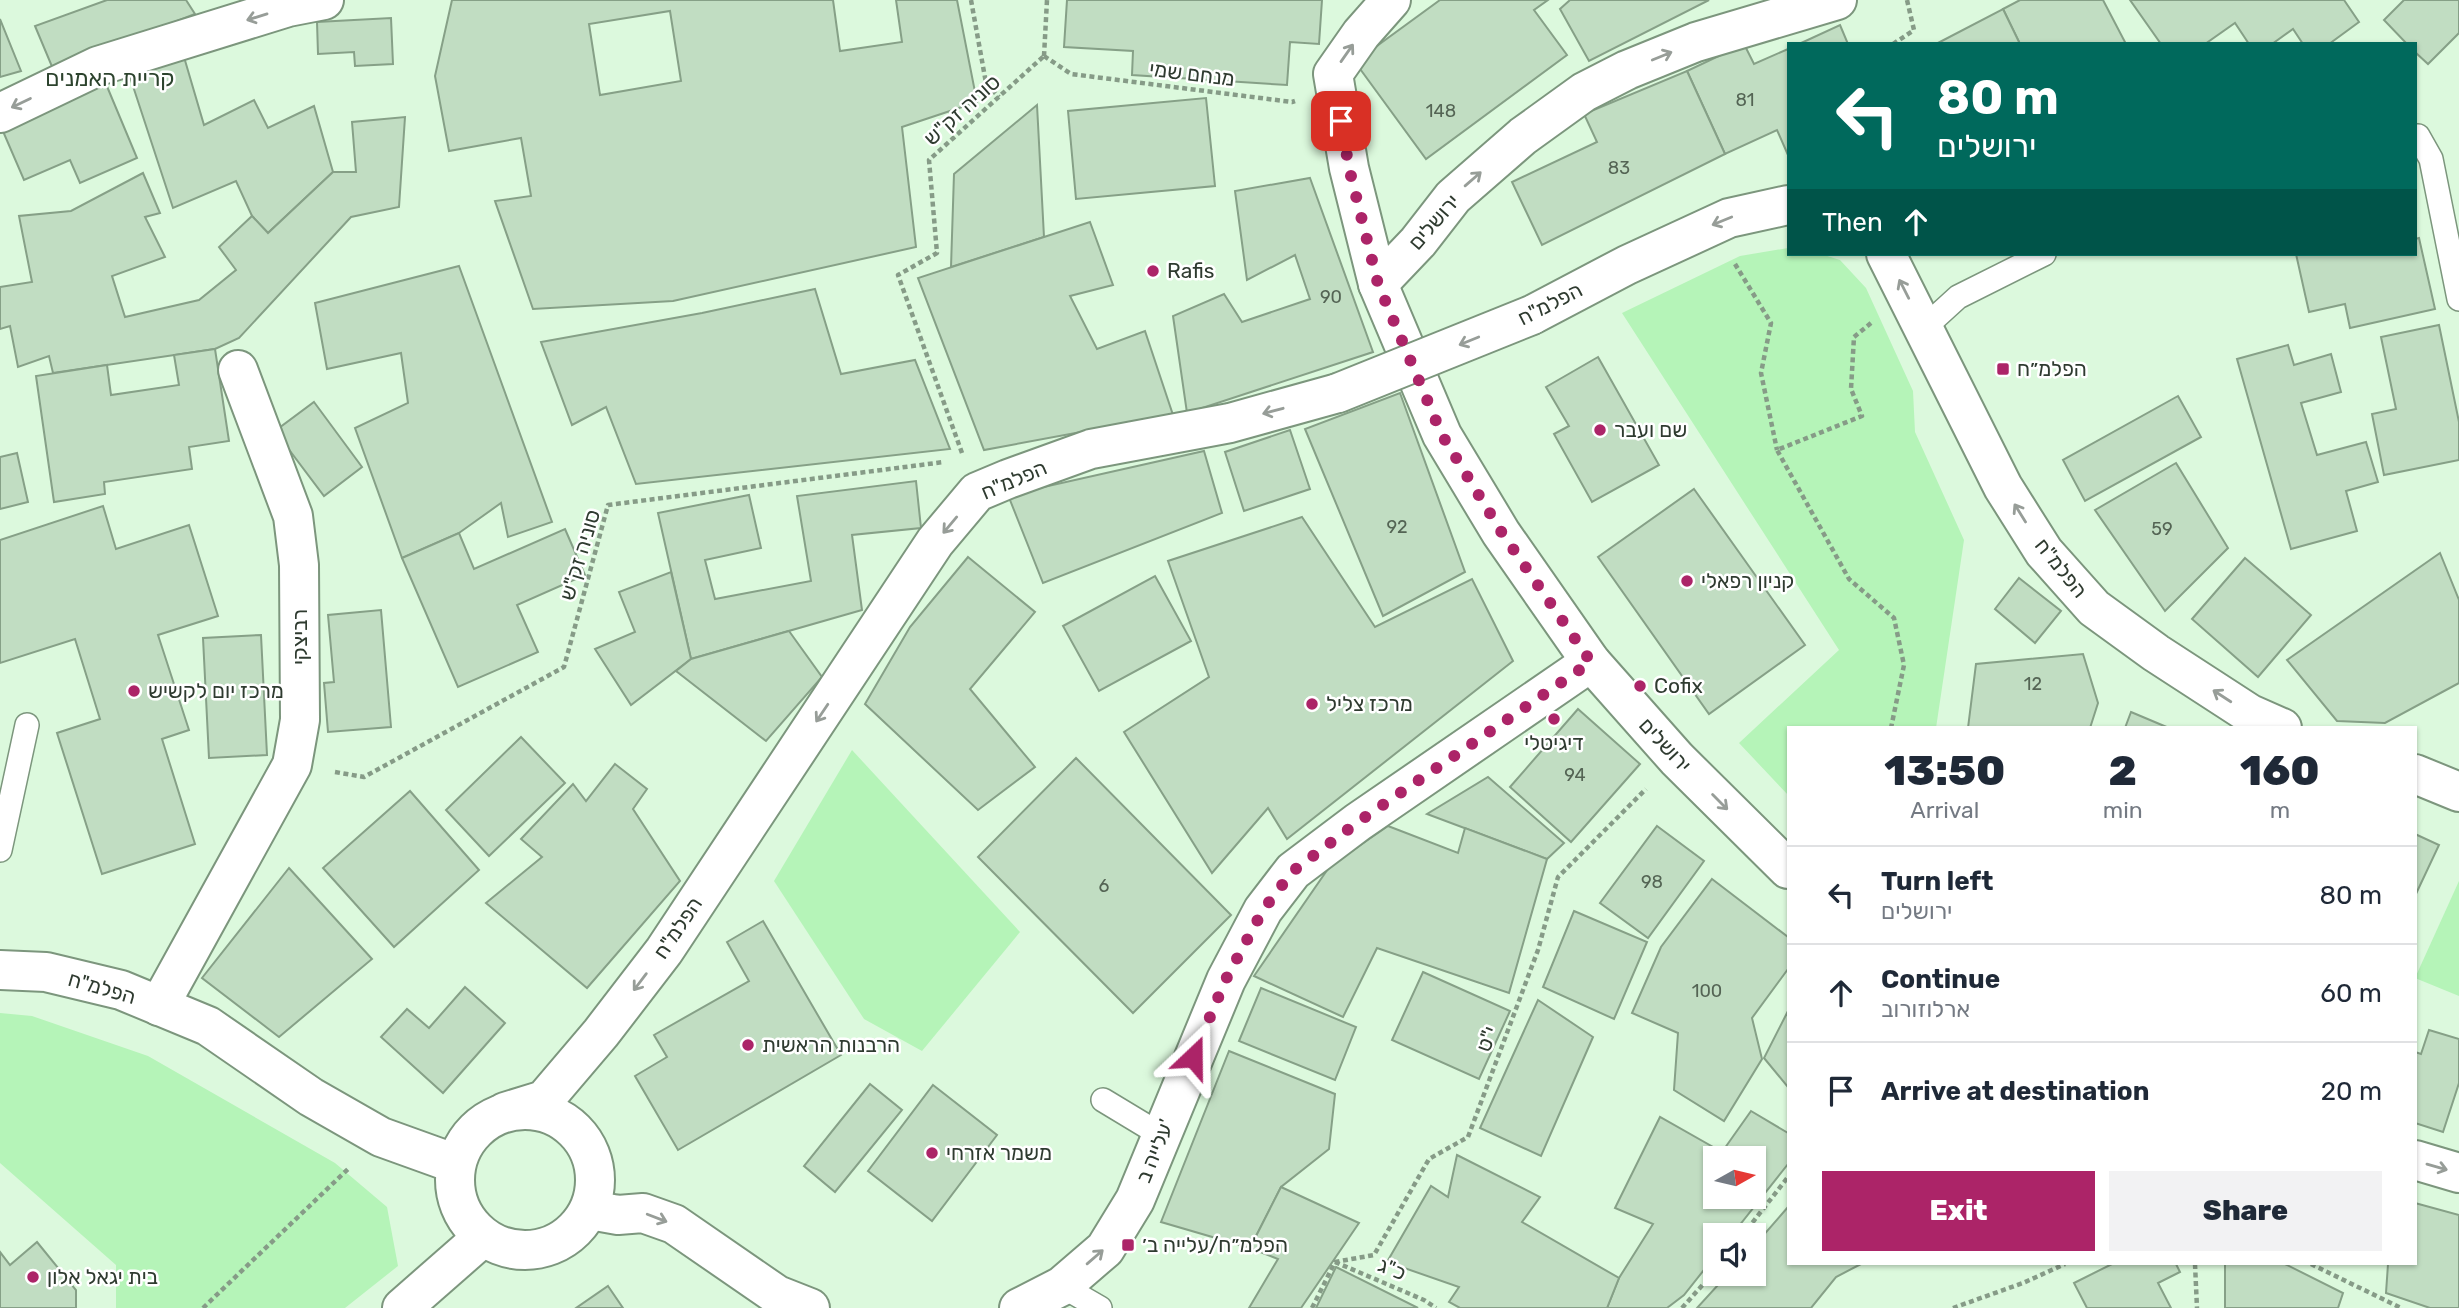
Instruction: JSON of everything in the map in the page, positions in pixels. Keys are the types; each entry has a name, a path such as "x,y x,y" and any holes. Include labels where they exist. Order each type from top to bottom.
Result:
{"street":[{"path":"0,113 98,66 288,7 324,0"},
{"path":"1378,284 1349,168 1333,74 1361,34 1391,0"},
{"name":"ירושלים","path":"1787,868 1676,759 1591,662 1502,533 1442,435 1378,284 1418,242 1453,197 1523,136 1584,92 1696,42 1837,0"},
{"name":"הפלמ\"ח","path":"505,1112 544,1101 664,951 935,542 970,476 1091,449 1230,423 1338,393 1532,316 1627,265 1712,225 1729,218 1787,205"},
{"name":"הפלמ\"ח","path":"1887,256 2003,488 2044,552 2094,608 2249,714 2277,726"},
{"name":"רביצקי","path":"159,1006 292,765 300,720 299,565 293,516 237,370"},
{"name":"עלייה ב'","path":"1019,1308 1062,1286 1105,1249 1135,1200 1226,979 1263,910 1293,871 1358,822 1591,662"},
{"name":"הפלמ\"ח","path":"0,970 46,972 121,990 208,1026 311,1097 381,1137 456,1164"},
{"path":"528,1109 550,1114 571,1125 586,1143 594,1165 596,1188 590,1210 578,1228 562,1241 543,1249 522,1251 502,1247 483,1237 468,1223 459,1204 455,1184 456,1164 466,1141 483,1123 505,1112 528,1109"},
{"path":"2417,1161 2459,1173"},
{"path":"590,1210 618,1215 643,1213 674,1224 787,1304"},
{"path":"402,1308 483,1237"}],"lane":[{"path":"2417,136 2431,159 2459,299"},
{"path":"1924,328 1958,297 2040,256"},
{"path":"0,850 27,725"},
{"path":"1103,1100 1161,1135"},
{"path":"1062,1286 1100,1308"}],"path":[{"path":"971,0 986,83 999,97"},
{"path":"1045,56 1047,0"},
{"path":"1896,42 1914,30 1907,0"},
{"name":"סוניה זק\"ש","path":"292,765 365,777 564,667 608,505 970,476 898,275 937,253 929,160 1045,56"},
{"name":"מנחם שמי","path":"1045,56 1071,74 1292,102 1333,74"},
{"path":"1712,225 1771,323 1761,373 1777,450 1849,579 1894,618 1904,664 1891,726"},
{"path":"1777,450 1862,416 1851,389 1854,337 1906,293"},
{"name":"י\"ט","path":"1335,1262 1374,1255 1429,1159 1468,1137 1538,950 1558,877 1676,759"},
{"path":"202,1308 381,1137"},
{"path":"1752,1223 1787,1178"},
{"path":"1312,1308 1335,1262"},
{"name":"כ\"ג","path":"1335,1262 1424,1300 1436,1308"},
{"path":"1953,1308 2024,1283 2063,1265"},
{"path":"2194,1265 2197,1308"},
{"path":"2313,1265 2401,1308"},
{"path":"1682,1308 1703,1284"}],"green space":[{"path":"1787,248 1787,256 1827,256 1840,260 1866,288 1913,391 1915,432 1964,540 1936,726 1787,726 1787,794 1739,743 1839,650 1622,313 1740,256"},
{"path":"852,750 1020,932 922,1051 864,1019 774,881"},
{"path":"2459,881 2459,996 2417,979"},
{"path":"0,1013 32,1016 148,1056 335,1163 387,1207 398,1266 345,1308 116,1308 116,1265 0,1163"}],"building":[{"path":"107,0 186,0 195,14 53,69 35,26"},
{"path":"452,0 833,0 840,51 902,42 896,0 957,0 977,102 902,127 916,247 673,301 533,309 495,201 531,196 521,138 449,151 435,76","holes":["670,11 681,81 600,95 589,24"]},
{"path":"1067,0 1322,0 1319,44 1290,42 1287,85 1132,75 1133,51 1064,47"},
{"path":"1440,0 1548,0 1534,10 1567,55 1426,159 1355,62"},
{"path":"1570,0 1709,0 1589,61 1560,9"},
{"path":"2020,0 2103,0 2125,42 2019,42 2003,9"},
{"path":"2130,0 2344,0 2359,22 2332,42 2302,42 2293,29 2275,42 2248,42 2235,23 2208,42 2160,42"},
{"path":"2404,0 2459,0 2459,33 2428,64 2417,54 2417,42 2405,42 2384,20"},
{"path":"2003,9 2019,42 1940,42"},
{"path":"391,18 393,64 355,66 354,52 318,54 317,22"},
{"path":"0,19 21,71 0,77"},
{"path":"1840,25 1847,42 1803,42"},
{"path":"1744,44 1754,64 1787,49 1787,153 1777,130 1725,154 1687,71"},
{"path":"184,57 204,125 254,100 268,128 314,106 333,172 268,233 252,216 236,181 173,208 129,74"},
{"path":"1687,71 1725,154 1542,245 1512,182 1597,142 1584,114"},
{"path":"106,84 137,158 80,183 70,160 24,180 2,129"},
{"path":"1206,98 1215,186 1076,199 1068,111"},
{"path":"1037,105 1044,237 951,267 954,174"},
{"path":"405,117 399,207 351,217 239,338 215,349 53,373 49,356 18,367 10,326 0,329 0,287 32,282 19,216 71,211 143,173 160,213 145,217 165,257 112,276 125,317 199,300 236,270 219,247 252,216 268,233 333,172 356,172 352,122"},
{"path":"1310,178 1373,352 1187,413 1173,316 1224,294 1242,322 1310,299 1295,255 1247,280 1235,191"},
{"path":"1090,222 1113,285 1070,296 1097,349 1145,331 1173,415 984,450 918,278"},
{"path":"2417,238 2435,309 2350,328 2345,304 2309,312 2296,256 2417,256"},
{"path":"459,266 552,522 508,537 501,503 459,533 402,558 355,428 408,403 401,353 327,369 315,303"},
{"path":"815,289 841,374 915,360 950,449 636,484 606,407 572,425 541,342 702,313"},
{"path":"2439,325 2459,422 2459,460 2384,475 2372,414 2396,409 2381,337"},
{"path":"2288,345 2294,365 2331,354 2341,392 2301,403 2317,455 2366,442 2378,482 2346,491 2357,531 2291,549 2237,359"},
{"path":"215,349 229,441 189,447 192,469 104,482 105,494 54,502 36,376 107,365 111,395 179,385 174,355"},
{"name":"שם ועבר","path":"1598,357 1659,465 1592,502 1554,434 1569,426 1546,387"},
{"path":"1400,393 1465,572 1383,616 1305,429"},
{"path":"2178,396 2201,437 2085,501 2063,460"},
{"path":"314,402 362,467 324,496 275,431"},
{"path":"1290,430 1310,489 1244,511 1225,452"},
{"path":"1204,451 1222,513 1043,583 1008,495"},
{"path":"17,453 28,502 0,509 0,457"},
{"path":"2176,463 2228,548 2165,611 2095,510"},
{"path":"916,481 921,528 852,535 862,610 691,659 658,513 749,495 761,548 705,560 715,599 811,581 797,496"},
{"name":"קניון רפאלי","path":"1694,489 1805,645 1709,714 1598,557"},
{"name":"מרכז יום לקשיש","path":"103,506 116,549 189,525 218,616 158,635 189,730 162,739 195,844 102,874 57,733 100,719 75,639 0,663 0,540"},
{"name":"מרכז צליל","path":"1302,517 1375,627 1472,579 1513,661 1287,839 1268,808 1212,873 1124,732 1209,677 1168,561"},
{"path":"565,529 585,575 517,605 538,652 458,687 402,558 459,533 474,569"},
{"path":"2440,553 2459,600 2459,683 2385,723 2337,721 2287,660"},
{"path":"968,557 1035,612 970,689 1035,767 978,810 865,704 910,627"},
{"path":"2245,558 2311,615 2258,677 2192,619"},
{"path":"671,572 691,659 631,705 595,649 635,632 619,592"},
{"path":"1155,576 1191,641 1099,691 1063,626"},
{"path":"2019,578 2061,611 2035,643 1995,609"},
{"path":"381,610 391,727 328,732 324,683 334,682 328,615"},
{"path":"789,631 822,677 766,741 676,671 691,659"},
{"path":"261,635 267,755 209,758 203,638"},
{"path":"2083,654 2098,703 2091,726 1968,726 1976,664"},
{"path":"1578,709 1640,764 1571,842 1510,787"},
{"path":"2131,712 2164,726 2126,726"},
{"path":"521,737 565,783 489,856 446,810"},
{"path":"1076,758 1231,915 1133,1013 978,857"},
{"path":"615,764 647,789 633,809 680,881 587,988 486,903 542,857 521,839 573,784 586,801"},
{"path":"1488,777 1564,843 1547,859 1427,814"},
{"path":"410,791 479,870 394,947 323,868"},
{"path":"1388,826 1458,853 1465,828 1547,859 1509,993 1377,948 1343,1017 1254,976 1330,866"},
{"path":"1657,826 1704,861 1648,938 1600,903"},
{"path":"2417,835 2439,845 2417,892"},
{"path":"289,868 372,959 279,1037 202,978"},
{"path":"1712,879 1787,936 1787,970 1752,1018 1762,1059 1724,1121 1674,1090 1678,1033 1632,1013 1661,947"},
{"path":"1574,911 1647,942 1614,1019 1543,987"},
{"name":"הרבנות הראשית","path":"763,921 841,1055 678,1150 635,1076 667,1057 654,1035 749,981 727,942"},
{"path":"1423,972 1510,1011 1479,1079 1392,1040"},
{"path":"465,987 505,1023 443,1093 381,1037 407,1009 429,1028"},
{"path":"1261,988 1356,1027 1335,1080 1239,1041"},
{"path":"1538,1000 1593,1037 1541,1156 1480,1128"},
{"path":"1787,1013 1787,1086 1764,1058"},
{"path":"2429,1030 2459,1039 2459,1083 2443,1132 2417,1124 2417,1053 2421,1054"},
{"path":"1229,1051 1335,1094 1329,1149 1281,1187 1250,1248 1161,1222"},
{"path":"870,1084 902,1110 835,1192 804,1166"},
{"name":"משמר אזרחי","path":"933,1085 997,1135 932,1221 868,1171"},
{"path":"1751,1111 1787,1132 1787,1165 1766,1192 1766,1146 1726,1146"},
{"path":"1660,1117 1711,1146 1703,1146 1703,1209 1752,1209 1741,1223 1703,1223 1703,1271 1684,1295 1667,1308 1607,1308 1619,1278 1653,1224 1615,1208"},
{"path":"1457,1155 1540,1197 1522,1222 1619,1278 1607,1308 1460,1308 1449,1302 1459,1287 1387,1262 1431,1186 1448,1197"},
{"path":"1281,1187 1359,1223 1301,1308 1249,1308 1278,1259 1250,1248"},
{"path":"2417,1204 2459,1215 2459,1308 2430,1308 2386,1293 2388,1265 2417,1265"},
{"path":"1787,1208 1787,1265 1859,1265 1836,1277 1811,1308 1697,1308 1717,1286 1766,1286 1766,1232"},
{"name":"בית יגאל אלון","path":"37,1242 76,1290 76,1308 0,1308 0,1252 10,1265"},
{"path":"2110,1265 2176,1265 2180,1272 2158,1283 2171,1308 2087,1308 2074,1283"},
{"path":"2225,1265 2287,1265 2343,1293 2338,1308 2225,1308"},
{"path":"1336,1267 1418,1308 1316,1308"},
{"path":"608,1286 623,1308 576,1308"}],"place":[{"name":"Rafis","path":"1153,271"},
{"name":"הפלמ״ח","path":"2003,369"},
{"name":"שם ועבר","path":"1600,430"},
{"name":"קניון רפאלי","path":"1687,581"},
{"name":"Cofix","path":"1640,686"},
{"name":"מרכז יום לקשיש","path":"134,691"},
{"name":"מרכז צליל","path":"1312,704"},
{"name":"דיגיטלי","path":"1554,719"},
{"name":"הרבנות הראשית","path":"748,1045"},
{"name":"משמר אזרחי","path":"932,1153"},
{"name":"הפלמ״ח/עלייה ב׳","path":"1128,1245"},
{"name":"בית יגאל אלון","path":"33,1277"}],"district":[{"name":"קריית האמנים","path":"110,78"}],"route":[{"path":"1193,1057 1226,979 1263,910 1293,871 1358,822 1591,662 1502,533 1442,435 1378,284 1349,168 1341,121"}]}
